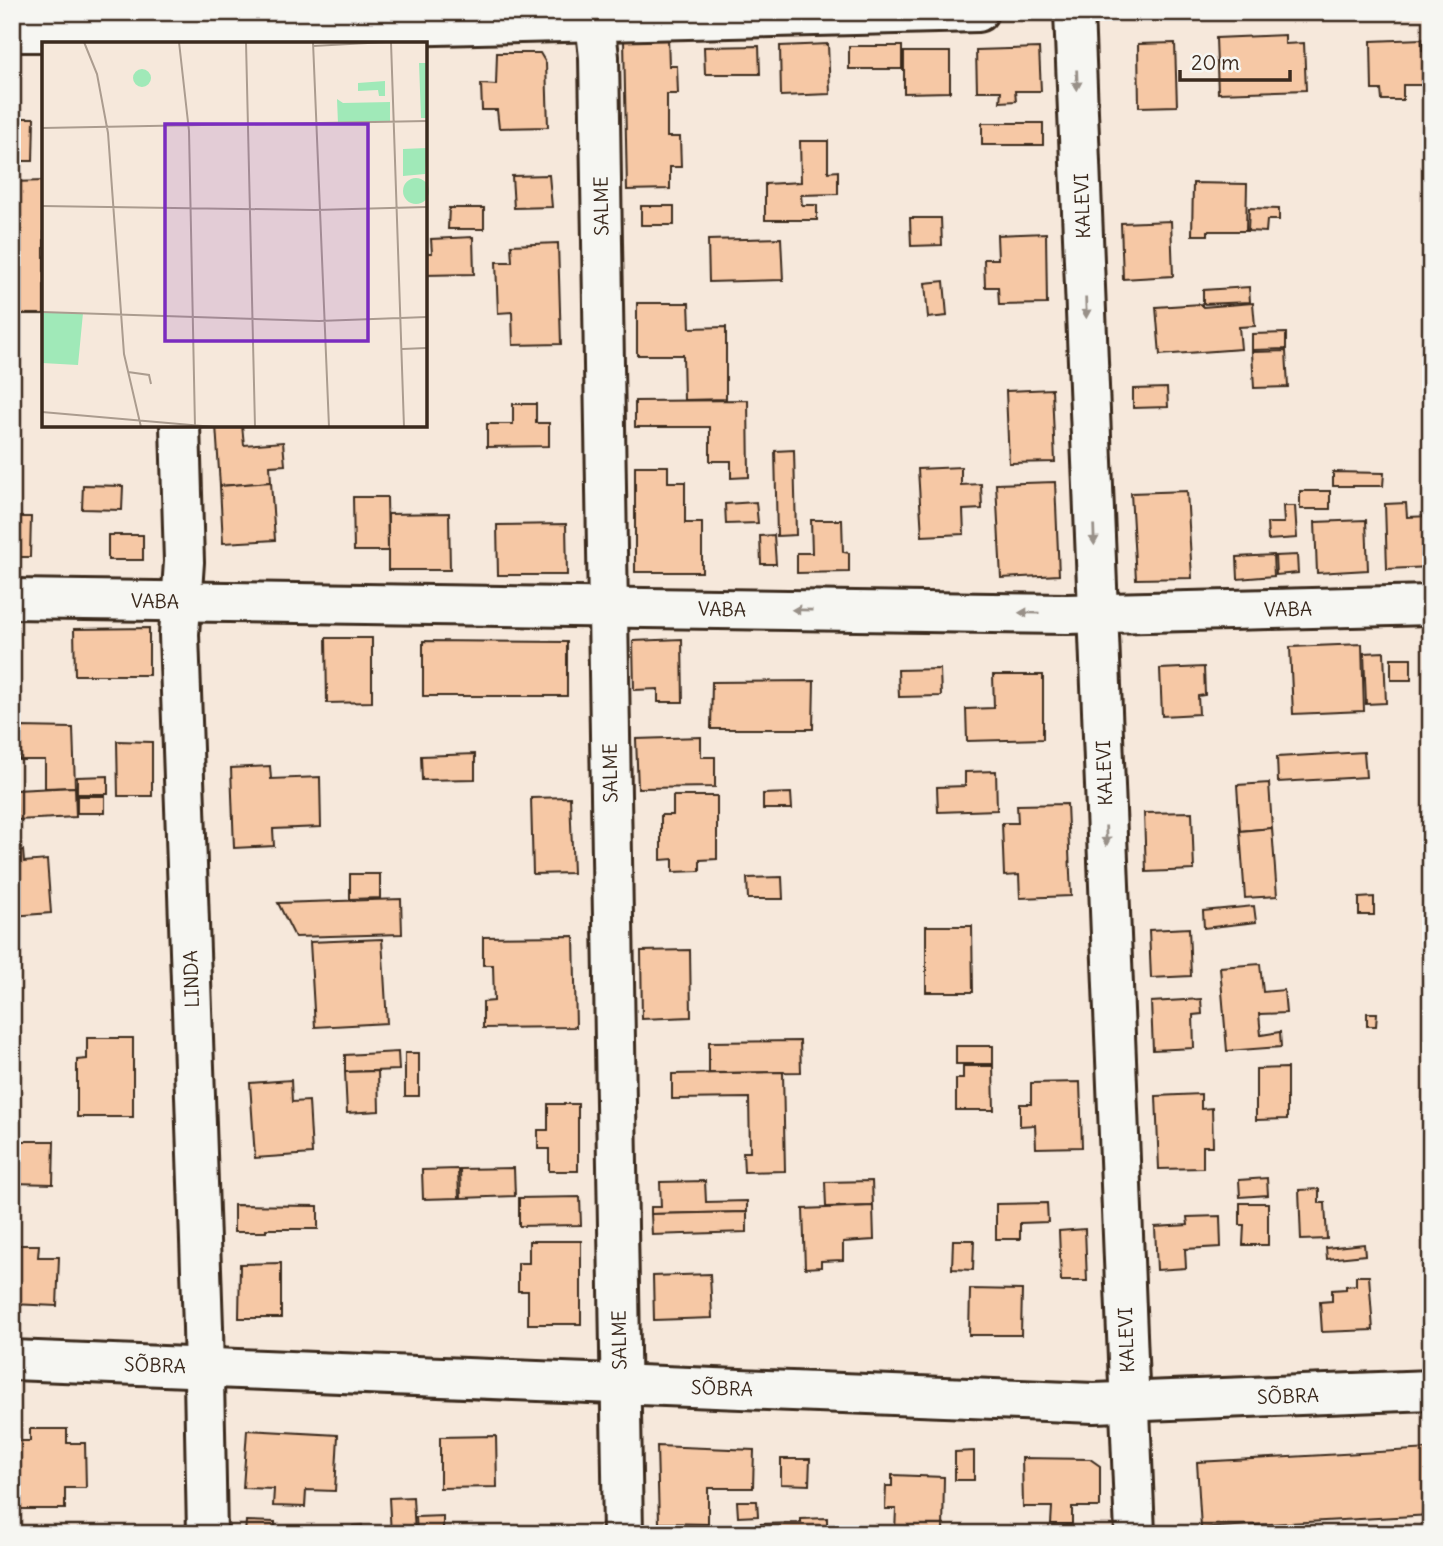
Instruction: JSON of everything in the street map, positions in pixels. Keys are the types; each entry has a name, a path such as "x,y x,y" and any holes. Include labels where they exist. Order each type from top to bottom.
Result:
{"street":[{"path":"12,32 595,17 978,12"},
{"name":"KALEVI","path":"1074,12 1135,1534"},
{"name":"SALME","path":"595,17 599,71 623,1534"},
{"name":"LINDA","path":"180,427 184,562 179,634 204,1367 207,1534"},
{"name":"VABA","path":"12,599 1098,613 1431,605"},
{"name":"SÕBRA","path":"12,1360 1094,1404 1431,1390"}],"building":[{"path":"1285,35 1285,44 1304,43 1306,90 1218,93 1216,38"},
{"path":"668,38 669,66 677,66 678,94 667,94 667,137 680,137 681,167 670,167 670,189 627,190 624,39"},
{"path":"1422,39 1422,50 1431,51 1431,102 1428,102 1428,85 1403,85 1403,100 1382,100 1381,90 1372,90 1371,41"},
{"path":"1175,43 1177,106 1139,107 1138,44"},
{"path":"828,44 830,94 781,96 780,46"},
{"path":"759,46 760,74 705,74 704,47"},
{"path":"849,46 902,46 902,69 849,69"},
{"path":"1039,48 1041,91 1015,91 1016,101 1000,102 1001,91 977,91 976,50"},
{"path":"904,52 950,52 950,92 904,93"},
{"path":"497,53 540,53 546,63 548,127 499,128 497,110 482,110 481,84 496,85"},
{"path":"20,118 34,118 33,161 19,161"},
{"path":"982,123 1043,123 1043,145 982,145"},
{"path":"800,141 828,141 828,172 838,171 838,194 801,195 802,205 817,205 817,220 765,220 765,184 801,182"},
{"path":"549,175 552,207 514,208 512,176"},
{"path":"42,181 42,314 12,314 12,182"},
{"path":"1193,183 1247,184 1246,231 1208,231 1208,235 1192,235"},
{"path":"641,206 674,206 674,225 641,225"},
{"path":"1431,207 1431,243 1429,243"},
{"path":"449,208 484,208 484,229 448,229"},
{"path":"1249,208 1279,209 1279,220 1267,220 1266,232 1248,231"},
{"path":"910,218 941,218 942,245 911,246"},
{"path":"1171,221 1173,276 1123,279 1121,223"},
{"path":"1046,233 1047,304 999,305 998,287 985,287 984,259 998,259 997,235"},
{"path":"473,237 474,274 427,275 427,253 432,253 431,239"},
{"path":"781,238 783,280 709,282 708,240"},
{"path":"558,243 561,344 513,345 512,312 498,313 496,262 512,262 511,245"},
{"path":"944,281 947,316 928,318 925,283"},
{"path":"1249,287 1250,302 1203,304 1203,290"},
{"path":"637,303 689,303 690,328 726,327 726,399 684,400 683,355 637,355"},
{"path":"1253,303 1255,326 1239,327 1241,349 1160,355 1156,307"},
{"path":"1286,333 1286,349 1252,350 1252,334"},
{"path":"1286,351 1288,387 1254,388 1252,352"},
{"path":"1167,388 1168,407 1133,408 1133,389"},
{"path":"1052,389 1055,462 1009,463 1006,391"},
{"path":"748,400 749,477 731,478 731,461 710,461 710,427 635,427 635,401"},
{"path":"513,404 536,404 536,423 549,423 549,446 487,447 487,424 513,424"},
{"path":"216,427 242,427 244,445 283,442 285,465 270,466 271,482 220,486"},
{"path":"794,450 796,535 777,536 775,451"},
{"path":"635,466 668,466 668,482 685,482 685,523 702,523 702,572 635,572"},
{"path":"961,467 961,485 981,484 982,509 963,510 964,534 922,536 918,469"},
{"path":"1333,472 1384,473 1383,486 1333,486"},
{"path":"271,482 275,540 223,543 220,486"},
{"path":"1055,482 1059,575 1001,578 996,484"},
{"path":"83,485 123,486 122,510 82,509"},
{"path":"1187,491 1192,578 1136,579 1131,493"},
{"path":"1300,491 1330,491 1330,509 1300,509"},
{"path":"353,497 387,497 388,551 354,551"},
{"path":"756,502 758,523 726,524 725,504"},
{"path":"1406,503 1407,517 1431,516 1431,567 1387,569 1385,504"},
{"path":"1283,506 1295,506 1297,538 1268,540 1267,523 1284,523"},
{"path":"449,513 450,570 388,570 388,514"},
{"path":"12,517 31,517 30,557 12,557"},
{"path":"811,520 842,520 843,552 849,553 849,572 797,573 797,553 812,553"},
{"path":"1366,520 1368,570 1317,573 1315,522"},
{"path":"566,524 567,575 498,575 497,525"},
{"path":"108,535 143,535 143,560 108,560"},
{"path":"774,535 776,564 761,564 760,536"},
{"path":"1273,555 1274,576 1238,579 1237,557"},
{"path":"1297,555 1298,573 1276,575 1275,556"},
{"path":"149,628 149,675 75,675 74,629"},
{"path":"326,638 372,638 372,702 327,703"},
{"path":"682,639 683,702 658,702 658,689 634,690 633,641"},
{"path":"423,641 567,642 567,696 423,696"},
{"path":"1362,644 1364,711 1293,714 1290,647"},
{"path":"1384,652 1386,703 1366,704 1364,653"},
{"path":"1391,658 1411,658 1411,680 1391,680"},
{"path":"1204,667 1205,695 1198,696 1199,714 1162,716 1160,669"},
{"path":"940,669 941,696 899,697 898,670"},
{"path":"993,675 1043,675 1043,739 967,741 966,709 994,708"},
{"path":"814,681 813,729 711,729 712,682"},
{"path":"20,727 73,728 75,787 45,788 45,760 19,760"},
{"path":"701,737 701,757 715,757 715,787 638,788 636,739"},
{"path":"117,741 152,742 152,796 118,796"},
{"path":"1364,752 1366,777 1278,782 1277,757"},
{"path":"475,754 475,779 422,780 421,756"},
{"path":"270,766 271,779 320,777 321,827 273,829 274,846 234,848 231,768"},
{"path":"996,771 997,810 938,812 937,787 965,786 965,772"},
{"path":"108,776 108,794 77,794 77,777"},
{"path":"1269,783 1272,828 1240,831 1237,785"},
{"path":"75,787 76,817 17,820 16,790"},
{"path":"791,793 792,809 763,809 763,794"},
{"path":"77,796 105,796 105,813 77,813"},
{"path":"673,796 717,796 717,859 700,860 700,871 673,872 673,859 661,860 661,815 673,815"},
{"path":"570,797 573,873 533,874 531,798"},
{"path":"1067,804 1071,896 1020,898 1019,875 1004,876 1002,823 1018,823 1017,805"},
{"path":"1192,812 1194,870 1146,872 1144,813"},
{"path":"1272,828 1277,896 1245,898 1240,831"},
{"path":"23,850 24,862 47,860 51,913 12,916 12,851"},
{"path":"350,874 380,874 380,898 350,899"},
{"path":"782,877 783,899 748,899 747,878"},
{"path":"1374,897 1374,915 1359,915 1359,898"},
{"path":"401,899 402,934 295,937 278,903"},
{"path":"1254,906 1256,922 1204,928 1203,911"},
{"path":"926,926 972,926 973,992 926,992"},
{"path":"1189,928 1191,976 1151,978 1149,930"},
{"path":"574,936 576,1027 483,1028 483,1002 494,1001 493,965 483,965 483,937"},
{"path":"382,939 387,1023 315,1027 310,942"},
{"path":"690,950 691,1017 642,1019 641,951"},
{"path":"1260,964 1263,992 1284,990 1286,1013 1259,1014 1261,1035 1280,1032 1281,1047 1227,1051 1220,967"},
{"path":"1201,999 1202,1014 1193,1015 1194,1048 1153,1050 1151,1002"},
{"path":"1367,1013 1377,1013 1376,1026 1367,1026"},
{"path":"87,1038 133,1038 133,1117 77,1117 77,1060 87,1059"},
{"path":"800,1041 801,1072 709,1073 709,1042"},
{"path":"956,1046 993,1046 993,1064 956,1064"},
{"path":"398,1052 399,1070 345,1072 345,1055"},
{"path":"405,1053 419,1053 419,1096 405,1096"},
{"path":"963,1066 993,1066 994,1110 956,1110 956,1079 963,1079"},
{"path":"1287,1068 1287,1119 1256,1120 1256,1069"},
{"path":"1427,1068 1431,1068 1431,1092 1428,1093"},
{"path":"378,1071 379,1111 347,1113 345,1072"},
{"path":"783,1072 785,1171 744,1172 743,1152 750,1152 749,1098 672,1099 672,1074"},
{"path":"291,1080 292,1102 309,1101 312,1154 255,1158 250,1083"},
{"path":"1080,1082 1082,1147 1036,1148 1035,1125 1020,1126 1020,1104 1031,1104 1031,1083"},
{"path":"1201,1094 1201,1109 1212,1108 1213,1146 1203,1146 1203,1168 1159,1169 1156,1096"},
{"path":"548,1104 578,1104 578,1171 549,1171 549,1149 538,1149 538,1130 548,1130"},
{"path":"12,1141 54,1141 53,1184 12,1183"},
{"path":"514,1168 515,1196 461,1198 460,1169"},
{"path":"458,1169 459,1198 423,1199 422,1170"},
{"path":"1267,1178 1268,1195 1240,1197 1239,1180"},
{"path":"705,1181 706,1202 747,1201 747,1212 651,1214 651,1207 661,1207 660,1182"},
{"path":"872,1181 873,1206 826,1207 825,1182"},
{"path":"1319,1189 1319,1203 1325,1203 1327,1239 1301,1240 1299,1190"},
{"path":"580,1197 581,1225 519,1226 519,1198"},
{"path":"1047,1203 1048,1222 1020,1223 1020,1239 996,1239 996,1204"},
{"path":"1240,1203 1268,1203 1268,1245 1243,1245 1244,1225 1240,1225"},
{"path":"234,1205 318,1206 318,1229 234,1232"},
{"path":"873,1206 874,1240 843,1242 843,1260 821,1261 821,1267 805,1268 803,1209"},
{"path":"747,1212 747,1232 652,1235 651,1214"},
{"path":"1220,1216 1221,1247 1185,1249 1186,1268 1157,1270 1155,1227 1188,1225 1187,1217"},
{"path":"1085,1229 1087,1281 1061,1281 1059,1231"},
{"path":"953,1240 974,1240 973,1270 952,1269"},
{"path":"529,1241 581,1241 581,1324 528,1324 528,1291 518,1291 518,1263 529,1263"},
{"path":"1364,1244 1365,1255 1327,1259 1326,1248"},
{"path":"15,1245 39,1245 38,1257 59,1257 57,1306 12,1304 12,1256 15,1256"},
{"path":"281,1263 281,1318 239,1318 240,1264"},
{"path":"710,1274 712,1318 654,1320 653,1276"},
{"path":"1356,1276 1369,1276 1373,1330 1322,1332 1320,1302 1332,1301 1332,1290 1356,1285"},
{"path":"970,1289 1022,1290 1021,1335 969,1335"},
{"path":"30,1429 67,1429 67,1443 85,1443 86,1488 65,1488 65,1509 17,1509 17,1485 12,1485 12,1441 30,1441"},
{"path":"247,1430 338,1435 335,1491 306,1490 305,1507 273,1506 274,1489 243,1488"},
{"path":"496,1436 497,1487 440,1488 440,1437"},
{"path":"657,1446 754,1450 753,1488 708,1488 708,1524 659,1523"},
{"path":"1431,1449 1431,1515 1201,1528 1197,1462"},
{"path":"974,1451 974,1480 955,1480 955,1452"},
{"path":"1022,1458 1090,1459 1100,1466 1100,1507 1072,1507 1072,1524 1051,1524 1052,1507 1023,1507"},
{"path":"781,1459 810,1459 809,1485 781,1484"},
{"path":"892,1475 944,1477 943,1532 895,1531 896,1509 885,1509 886,1486 892,1486"},
{"path":"413,1497 415,1534 391,1534 389,1498"},
{"path":"737,1501 757,1501 758,1516 738,1517"},
{"path":"443,1516 443,1534 417,1534 416,1517"},
{"path":"827,1518 827,1534 760,1534 760,1524 801,1523 801,1519"},
{"path":"246,1521 275,1522 275,1534 245,1534"},
{"path":"362,1525 363,1534 354,1534 353,1526"}]}
